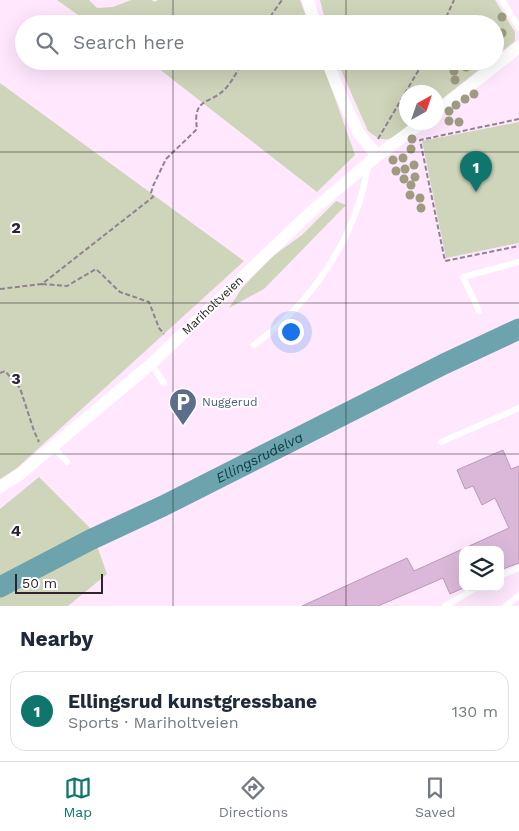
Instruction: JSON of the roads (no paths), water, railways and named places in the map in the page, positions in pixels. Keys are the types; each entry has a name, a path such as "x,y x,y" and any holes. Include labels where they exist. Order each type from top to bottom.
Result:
{"street":[{"path":"308,0 312,15"},
{"path":"504,59 519,47"},
{"path":"332,70 350,116 372,156"},
{"path":"444,106 490,70"},
{"name":"Mariholtveien","path":"0,487 19,475 151,364 312,210 372,156 411,130"}],"lane":[{"path":"502,0 519,28"},
{"path":"254,345 276,329 298,308 331,262 363,192 372,156"},
{"path":"479,311 463,276 519,262"},
{"path":"151,364 164,383"},
{"path":"441,442 519,408"},
{"path":"49,450 67,462"},
{"path":"504,574 519,568"},
{"path":"445,606 471,591"},
{"path":"506,606 519,595"}],"waterway":[{"name":"Ellingsrudelva","path":"0,587 90,540 163,506 444,364 519,329"}],"place":[{"name":"Ellingsrud kunstgressbane","path":"476,192"},
{"name":"Nuggerud","path":"183,426"}]}
